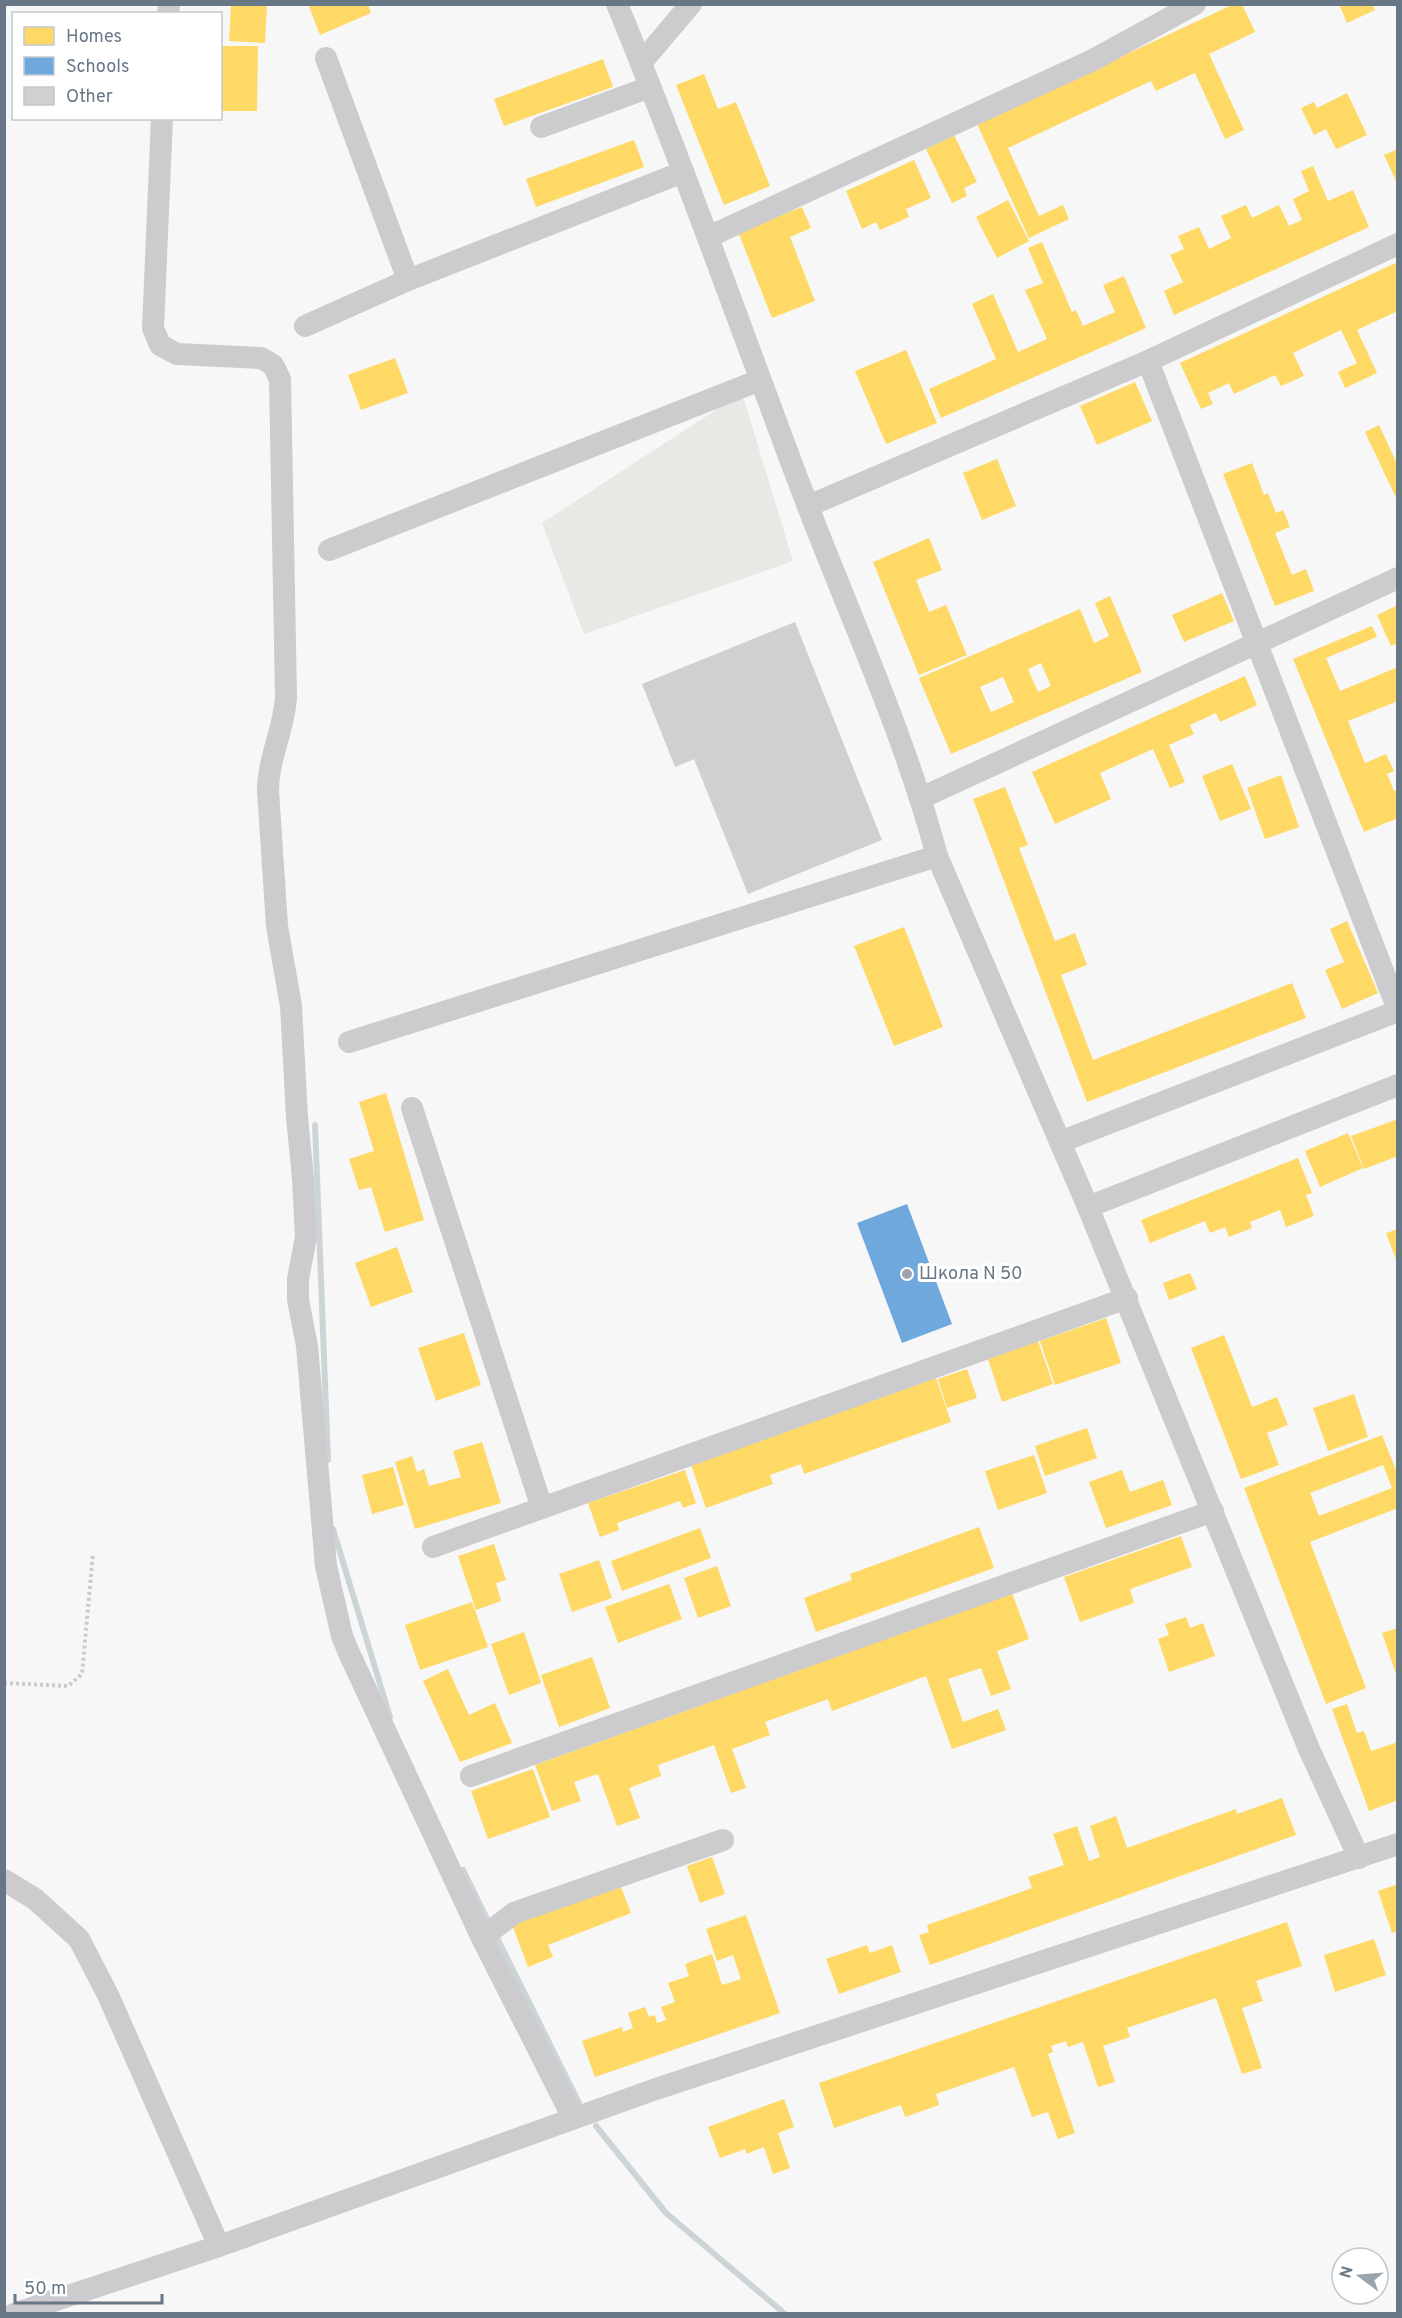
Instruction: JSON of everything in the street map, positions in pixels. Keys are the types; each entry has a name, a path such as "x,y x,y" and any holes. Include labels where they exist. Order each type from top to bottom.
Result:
{"street":[{"path":"617,4 921,798 937,856 1127,1298 1310,1749 1359,1858"},
{"path":"641,63 691,4"},
{"path":"708,237 1093,60 1195,4"},
{"path":"326,58 408,280"},
{"path":"542,127 650,87"},
{"path":"162,120 153,328 160,345 177,354 261,358 273,365 280,379 286,697 282,724 268,774 268,791 277,926 291,1006 303,1179 306,1238 298,1279 298,1300 307,1346 326,1566 342,1636 349,1653 482,1938 573,2118"},
{"path":"304,326 408,280 683,172"},
{"path":"808,506 1148,361 1398,244"},
{"path":"1060,1142 1398,1010 1148,361"},
{"path":"329,550 760,380"},
{"path":"921,798 1398,578"},
{"path":"349,1042 937,856"},
{"path":"1088,1207 1398,1085"},
{"path":"412,1108 542,1508"},
{"path":"433,1546 1127,1298"},
{"path":"471,1776 1213,1511"},
{"path":"482,1938 513,1913 723,1840"},
{"path":"14,2313 219,2246 652,2090 1398,1844"},
{"path":"4,1880 35,1899 79,1939 112,2006 219,2246"}],"path":[{"path":"4,1683 68,1686 82,1674 93,1553"}],"shaded area":[{"path":"742,393 793,561 584,634 542,523"}],"building: Homes":[{"path":"231,4 267,4 265,43 229,41"},
{"path":"308,4 368,4 371,13 320,35"},
{"path":"1234,4 1242,4 1255,32 1209,54 1244,130 1225,139 1195,73 1156,91 1151,81 1008,148 1039,216 1063,205 1069,219 1029,238 977,124"},
{"path":"1339,4 1372,4 1375,10 1347,23"},
{"path":"222,46 258,46 257,111 222,111"},
{"path":"603,59 613,87 504,126 494,99"},
{"path":"704,74 718,109 736,102 770,186 724,205 676,85"},
{"path":"1347,93 1367,135 1336,149 1326,129 1314,135 1301,108 1314,102 1317,108"},
{"path":"954,135 977,182 964,188 967,196 952,203 926,149"},
{"path":"634,140 644,167 536,207 526,179"},
{"path":"1398,149 1398,185 1384,155"},
{"path":"914,160 931,198 906,209 909,217 880,230 876,222 862,229 846,191"},
{"path":"1313,166 1328,201 1353,190 1369,227 1174,315 1164,291 1183,282 1170,255 1184,249 1178,236 1199,227 1209,249 1231,238 1221,216 1246,205 1252,218 1279,205 1289,226 1302,220 1293,199 1309,191 1301,171"},
{"path":"1008,200 1029,241 997,258 976,217"},
{"path":"802,207 811,228 790,237 815,301 772,318 738,232"},
{"path":"1042,242 1072,312 1076,310 1083,326 1115,312 1103,285 1124,276 1146,328 941,418 929,389 996,359 972,304 993,294 1018,352 1047,339 1025,290 1043,283 1028,248"},
{"path":"1398,262 1398,311 1357,330 1377,373 1345,388 1338,372 1357,363 1341,330 1293,353 1304,376 1281,386 1275,375 1234,394 1229,383 1208,393 1213,404 1201,409 1180,363"},
{"path":"906,350 937,423 886,444 855,371"},
{"path":"395,358 408,393 361,410 348,375"},
{"path":"1135,382 1152,421 1097,445 1080,406"},
{"path":"1379,425 1398,466 1398,502 1365,432"},
{"path":"997,459 1016,506 982,520 963,473"},
{"path":"1252,463 1264,495 1268,493 1276,513 1283,510 1290,527 1275,533 1292,575 1306,569 1314,591 1275,606 1223,474"},
{"path":"929,538 942,570 916,580 929,612 946,605 967,655 919,675 873,562"},
{"path":"1222,593 1234,621 1184,642 1172,615"},
{"path":"1110,596 1142,672 951,754 919,678 1080,609 1094,643 1109,636 1095,603","holes":["1041,663 1051,686 1038,692 1028,669","1003,677 1014,702 991,712 980,687"]},
{"path":"1398,605 1398,643 1391,646 1377,615"},
{"path":"1372,626 1377,637 1326,658 1340,691 1398,667 1398,701 1348,721 1365,763 1386,754 1394,771 1387,774 1394,791 1398,790 1398,818 1364,832 1293,659"},
{"path":"1245,676 1257,705 1220,722 1216,713 1190,725 1194,734 1169,745 1185,782 1170,788 1153,749 1100,773 1111,799 1055,824 1032,772"},
{"path":"1232,764 1251,809 1220,821 1202,776"},
{"path":"1281,775 1299,827 1265,839 1247,788"},
{"path":"1005,787 1028,845 1019,848 1055,941 1075,933 1087,965 1061,975 1093,1060 1292,983 1306,1018 1087,1102 973,799"},
{"path":"1347,921 1378,993 1342,1009 1325,970 1344,962 1330,929"},
{"path":"904,927 943,1027 894,1046 854,946"},
{"path":"386,1093 424,1220 385,1232 371,1187 359,1190 349,1159 374,1151 359,1102"},
{"path":"1398,1119 1398,1156 1364,1169 1351,1136"},
{"path":"1348,1133 1363,1168 1320,1187 1305,1151"},
{"path":"1298,1158 1312,1193 1306,1195 1314,1216 1286,1227 1280,1210 1250,1222 1252,1228 1229,1237 1225,1227 1210,1233 1205,1221 1150,1243 1141,1220"},
{"path":"1398,1229 1398,1262 1397,1262 1386,1233"},
{"path":"397,1247 413,1292 371,1307 355,1263"},
{"path":"1190,1273 1197,1289 1169,1300 1163,1283"},
{"path":"1106,1318 1121,1363 1055,1385 1040,1341"},
{"path":"464,1333 481,1385 436,1401 418,1348"},
{"path":"1224,1335 1252,1407 1277,1397 1288,1425 1267,1433 1279,1465 1241,1479 1191,1348"},
{"path":"1037,1338 1053,1384 1002,1402 987,1356"},
{"path":"967,1369 977,1398 947,1408 938,1379"},
{"path":"936,1378 951,1422 804,1474 801,1464 770,1475 773,1484 706,1508 691,1465"},
{"path":"1354,1394 1368,1437 1328,1451 1313,1408"},
{"path":"1087,1428 1097,1458 1045,1476 1035,1446"},
{"path":"1382,1435 1398,1475 1398,1508 1310,1542 1366,1688 1326,1704 1244,1488","holes":["1383,1465 1392,1488 1319,1516 1310,1493"]},
{"path":"482,1442 501,1503 415,1529 395,1462 412,1456 417,1472 424,1469 429,1486 461,1477 453,1451"},
{"path":"1034,1455 1047,1493 998,1510 985,1471"},
{"path":"393,1467 404,1505 372,1514 362,1475"},
{"path":"685,1470 696,1503 683,1508 680,1501 617,1523 619,1530 600,1537 588,1503"},
{"path":"1122,1470 1130,1492 1163,1480 1172,1505 1106,1528 1089,1482"},
{"path":"979,1527 994,1568 816,1632 804,1598 852,1580 850,1574"},
{"path":"700,1528 711,1558 622,1591 611,1561"},
{"path":"1181,1536 1192,1567 1130,1589 1134,1603 1080,1622 1064,1577"},
{"path":"494,1544 506,1580 496,1583 501,1601 476,1610 458,1556"},
{"path":"599,1560 612,1598 572,1612 559,1574"},
{"path":"717,1566 731,1606 698,1618 684,1578"},
{"path":"669,1584 682,1619 618,1643 605,1607"},
{"path":"1012,1593 1029,1639 997,1651 1011,1689 991,1696 981,1668 948,1679 963,1722 998,1709 1006,1730 952,1749 926,1676 832,1711 828,1699 765,1722 770,1735 732,1749 746,1788 731,1793 714,1745 658,1765 661,1776 629,1788 640,1818 617,1826 598,1774 574,1782 581,1801 552,1811 535,1765"},
{"path":"472,1602 488,1647 420,1670 405,1625"},
{"path":"1186,1617 1190,1628 1203,1623 1215,1656 1169,1672 1158,1639 1169,1635 1165,1624"},
{"path":"1398,1628 1398,1677 1397,1677 1382,1633"},
{"path":"524,1632 541,1683 509,1695 491,1644"},
{"path":"592,1657 610,1708 559,1727 541,1675"},
{"path":"448,1669 469,1715 495,1703 512,1743 460,1762 423,1681"},
{"path":"1347,1704 1357,1733 1364,1731 1371,1751 1398,1742 1398,1800 1369,1811 1332,1709"},
{"path":"533,1769 550,1817 488,1839 471,1791"},
{"path":"1282,1798 1296,1835 930,1965 919,1935 929,1932 927,1925 1032,1888 1028,1877 1064,1865 1053,1834 1077,1826 1089,1861 1100,1857 1090,1826 1116,1816 1127,1848 1236,1809 1237,1814"},
{"path":"712,1857 725,1894 700,1903 687,1866"},
{"path":"619,1882 631,1913 548,1945 553,1957 528,1967 511,1922"},
{"path":"1398,1884 1398,1931 1392,1933 1378,1891"},
{"path":"746,1915 780,2013 595,2077 582,2041 622,2027 623,2032 633,2028 628,2013 645,2007 649,2017 655,2015 657,2023 666,2020 661,2007 675,2002 668,1983 689,1976 685,1964 712,1954 722,1985 741,1979 733,1955 717,1961 706,1929"},
{"path":"1287,1922 1302,1966 1256,1981 1263,2001 1242,2008 1262,2068 1242,2074 1216,1998 1127,2028 1130,2037 1103,2046 1115,2082 1098,2087 1083,2042 1068,2047 1066,2041 1051,2046 1053,2052 1048,2054 1075,2133 1058,2139 1048,2112 1032,2117 1014,2067 936,2094 939,2105 905,2117 901,2105 834,2128 819,2083"},
{"path":"1374,1939 1386,1975 1335,1992 1324,1955"},
{"path":"867,1945 870,1953 892,1945 901,1972 839,1994 826,1959"},
{"path":"784,2099 794,2127 778,2133 790,2168 773,2174 764,2147 746,2154 745,2149 720,2158 708,2127"}],"building: Schools":[{"path":"907,1204 952,1324 902,1343 857,1223"}],"building: Other":[{"path":"795,622 882,840 748,894 694,759 675,767 642,684"}],"waterway":[{"path":"315,1125 328,1460"},
{"path":"333,1529 390,1717"},
{"path":"463,1870 489,1923"},
{"path":"498,1940 579,2103"},
{"path":"596,2126 666,2213 785,2314"}],"place":[{"name":"Школа N 50","path":"907,1274"}]}
